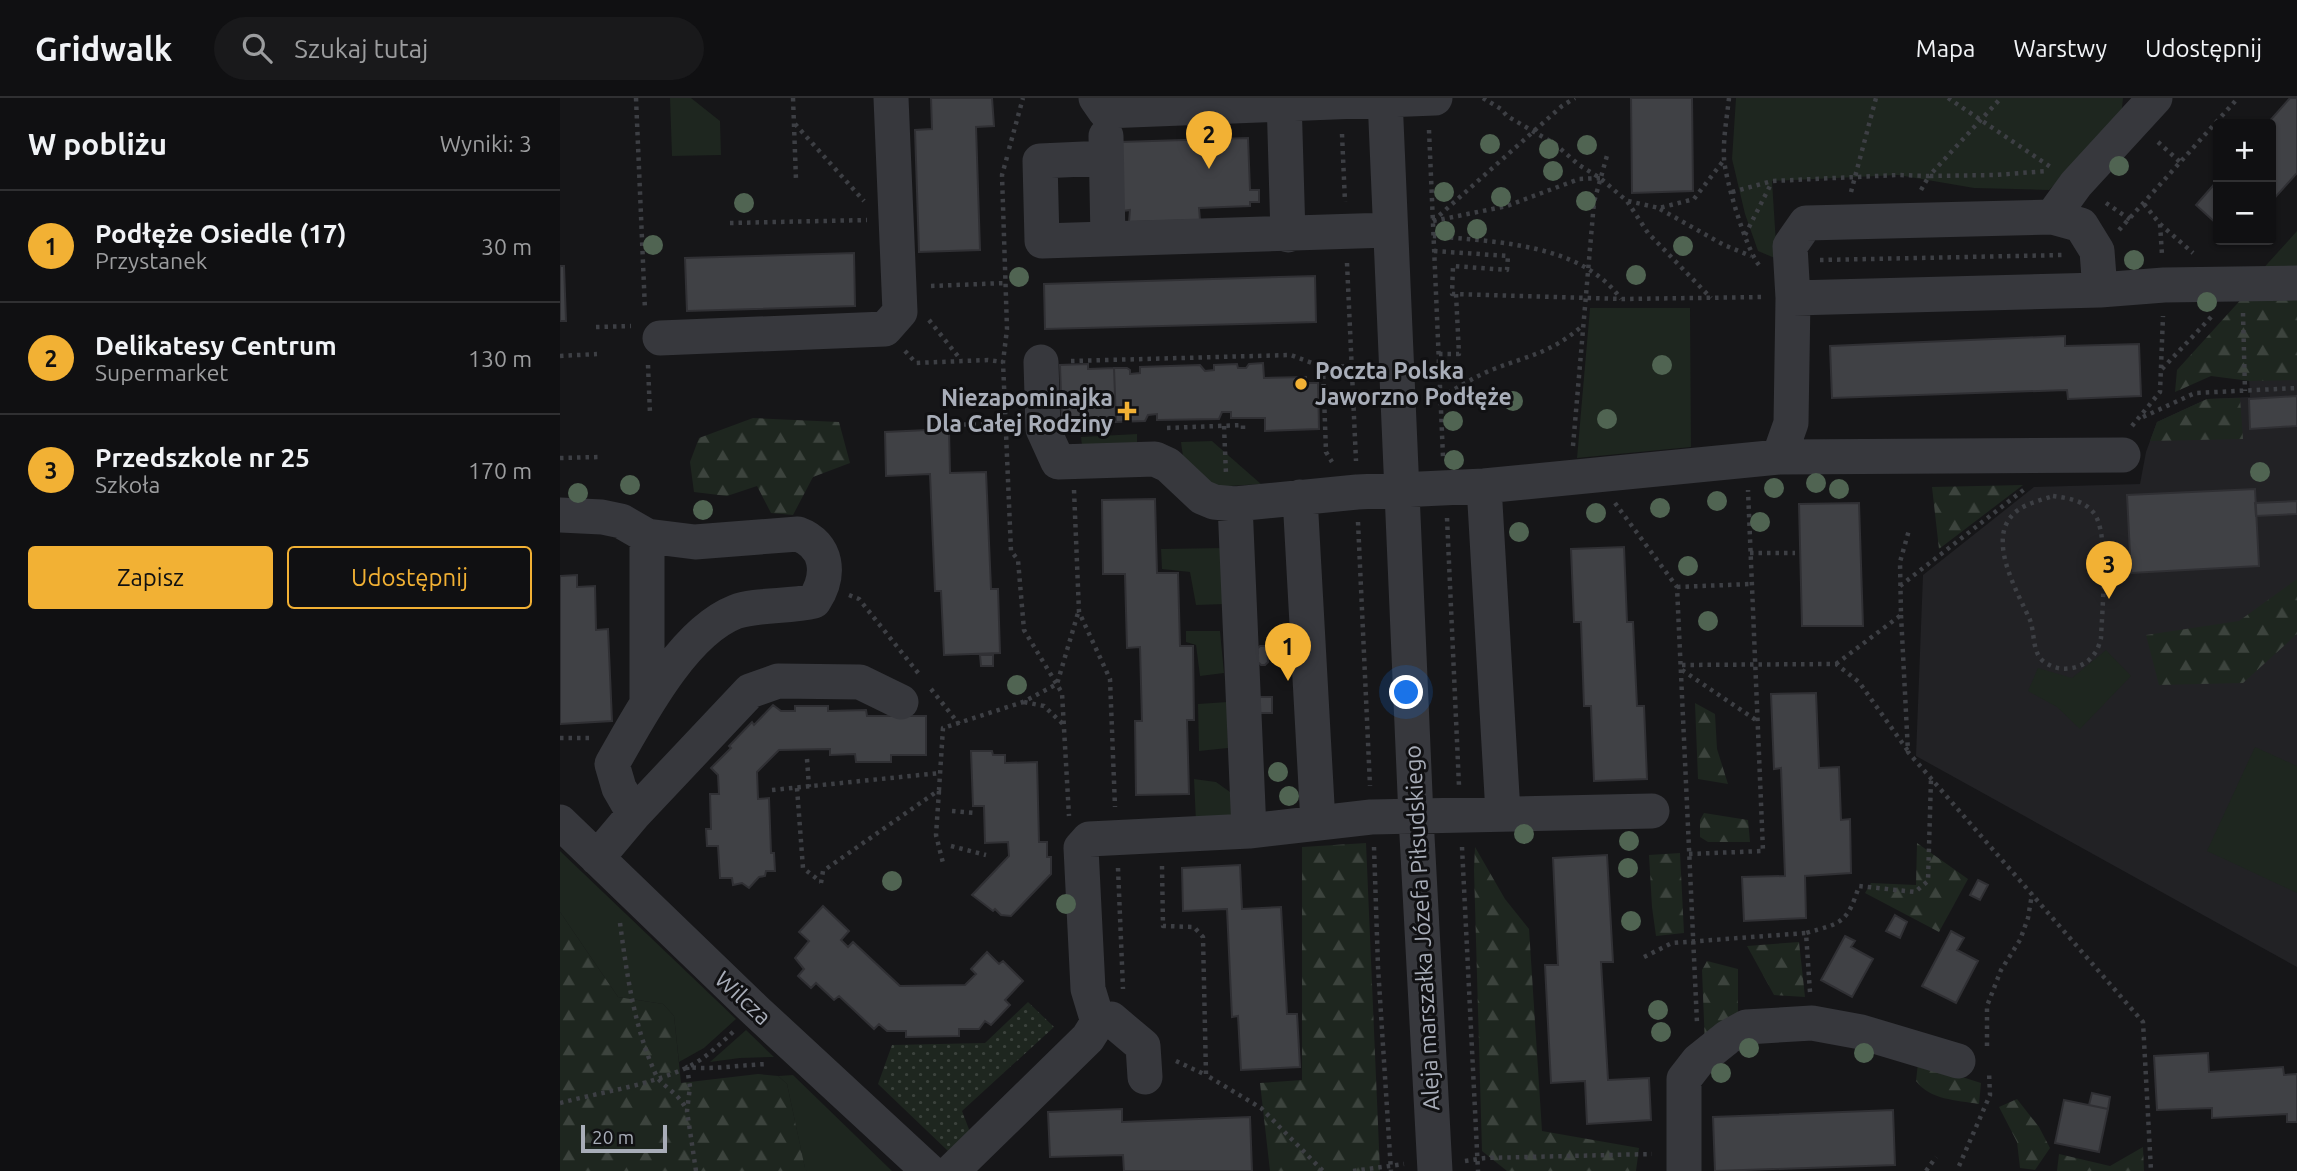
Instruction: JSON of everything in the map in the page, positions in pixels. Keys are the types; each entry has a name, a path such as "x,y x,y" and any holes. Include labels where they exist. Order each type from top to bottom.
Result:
{"street":[{"path":"648,334 885,329 901,312 899,271 888,219 891,98"},
{"path":"1108,239 1106,158 1100,105 1435,98"},
{"path":"2052,216 2076,184 2155,98"},
{"name":"Aleja marszałka Józefa Piłsudskiego","path":"1385,99 1416,817 1435,1171"},
{"path":"1284,101 1288,235"},
{"path":"1106,158 1040,161 1042,242 1389,230"},
{"path":"1763,459 1791,423 1793,298 1775,264 1805,223 2052,216 2081,225 2097,251 2100,290"},
{"path":"1793,298 2297,283"},
{"path":"1041,362 1043,429 1058,462 1155,459 1168,465 1202,497 1214,502 1300,497 1356,480 1402,489 1445,488 1763,459 2123,455"},
{"path":"1484,486 1503,813"},
{"path":"1300,497 1318,823"},
{"path":"1231,503 1250,831"},
{"path":"560,515 592,516 621,521 647,536 695,542 797,534 810,538 817,544 822,555 824,570 820,591 814,601 736,612 720,620 682,655 647,701 611,764 619,788 634,814"},
{"path":"647,536 647,701"},
{"path":"597,858 634,814 750,691 778,681 860,682 901,702"},
{"path":"1144,1077 1143,1046 1105,1020 1088,989 1081,848 1092,831 1250,831 1371,817 1652,811"},
{"name":"Wilcza","path":"560,822 756,1011 929,1171"},
{"path":"952,1171 1105,1020"},
{"path":"1684,1163 1684,1079 1698,1061 1728,1037 1746,1027 1812,1023 1861,1032 1978,1061"}],"path":[{"path":"636,98 650,414"},
{"path":"793,98 796,180"},
{"path":"1023,98 1002,175 1007,329 1003,362 1011,551 1018,560 1024,630 1062,693 1064,725 1092,831 1123,1004 1105,1020"},
{"path":"1483,98 1555,145 1627,201 1648,233 1711,298"},
{"path":"1432,221 1562,106 1575,98"},
{"path":"1729,98 1724,159 1751,256"},
{"path":"1855,178 1876,98"},
{"path":"1732,192 1772,181 2056,171 1948,98"},
{"path":"1903,221 1929,176 2001,98"},
{"path":"1627,201 1659,208 1724,245 1775,264 2079,255 2097,251 2131,220 2238,98"},
{"path":"1428,99 1478,1171"},
{"path":"1341,102 1371,817 1391,1171"},
{"path":"795,124 888,219"},
{"path":"1568,478 1594,202 1608,152"},
{"path":"1659,208 1694,199 1724,159"},
{"path":"1432,221 1507,206 1579,179 1600,178"},
{"path":"1745,235 1772,181"},
{"path":"2076,184 2131,220"},
{"path":"2144,204 2160,224 2198,257"},
{"path":"730,223 888,219"},
{"path":"2123,455 2123,435 2160,392 2164,285 2160,224"},
{"path":"1433,236 1515,243 1566,258 1612,286 1622,299"},
{"path":"1434,251 1508,256 1507,270 1453,266 1452,294 1585,299 1793,298"},
{"path":"899,271 929,286 1006,283"},
{"path":"2162,369 2242,284"},
{"path":"2242,284 2245,391"},
{"path":"1439,354 1459,354 1456,294"},
{"path":"901,312 905,351 916,363 1291,355 1323,367 1352,366"},
{"path":"1440,397 1492,369 1546,352 1564,342 1583,326"},
{"path":"596,327 648,334"},
{"path":"560,356 597,354"},
{"path":"1323,367 1326,452 1335,465 1356,480"},
{"path":"2139,418 2195,393 2297,388"},
{"path":"930,425 1006,424"},
{"path":"1224,426 1231,503"},
{"path":"560,457 600,457"},
{"path":"1689,854 1763,851 1750,553 1763,459"},
{"path":"943,863 936,835 943,728 1023,702 1057,684 1079,612 1073,462"},
{"path":"1900,586 2028,486"},
{"path":"2053,496 2076,500 2093,511 2102,528 2101,638 2095,653 2084,664 2069,670 2041,661 2035,649 2031,622 2012,586 2005,557 2003,537 2009,518 2028,504 2053,496"},
{"path":"1612,499 1677,587 1698,1061"},
{"path":"1909,530 1900,562 1909,752"},
{"path":"1750,553 1795,553"},
{"path":"1677,587 1751,584"},
{"path":"859,598 959,724"},
{"path":"1079,612 1111,678 1092,831"},
{"path":"1682,667 1836,664 1901,615"},
{"path":"1836,664 1859,682 1909,752 2143,1022 2151,1171"},
{"path":"1682,667 1757,720"},
{"path":"1023,702 1044,706 1064,725"},
{"path":"807,759 808,787"},
{"path":"772,790 940,773"},
{"path":"1644,957 1672,943 1806,933 1839,923 1853,904 1859,886 1915,892 1928,881 1931,778"},
{"path":"797,788 803,868 821,883 823,871 939,790"},
{"path":"952,811 976,813"},
{"path":"951,846 986,855"},
{"path":"1162,860 1163,926 1194,928 1203,937 1206,1075 1261,1108 1324,1171"},
{"path":"1959,1166 1990,1095 1978,1061 1987,1006 2001,970 2020,940 2028,918 2032,894"},
{"path":"618,910 628,987 657,1078 676,1092 687,1111"},
{"path":"1806,933 1812,1023"},
{"path":"560,1103 657,1078 687,1067 709,1054 756,1011"},
{"path":"687,1067 705,1069 811,1062"},
{"path":"687,1067 690,1087 687,1111 696,1171"},
{"path":"1926,1171 1936,1157"},
{"path":"1477,1160 1485,1158 1684,1163"},
{"path":"1477,1160 1483,1171"}],"shaded area":[{"path":"2297,292 2297,967 1916,756 1923,575 2034,487 2140,484 2146,452 2157,422 2207,399 2250,397 2245,295"}],"green space":[{"path":"670,98 691,98 720,121 721,155 672,156"},
{"path":"1736,98 2123,98 2121,119 2049,190 1974,188 1898,175 1772,181 1777,259 1758,251 1745,214 1732,159"},
{"path":"2297,231 2297,273 2259,273"},
{"path":"2297,292 2297,380 2250,381 2211,376 2175,392 2177,370 2245,295"},
{"path":"1590,308 1690,308 1691,447 1577,458"},
{"path":"2240,398 2243,439 2150,441 2157,422 2207,399"},
{"path":"753,418 839,422 850,463 813,477 793,515 771,513 757,486 727,496 694,492 690,462 699,438"},
{"path":"1137,434 1137,443 1082,446 1081,437"},
{"path":"1212,441 1261,484 1213,487 1183,457 1181,442"},
{"path":"2023,485 1939,549 1932,487"},
{"path":"1224,548 1226,604 1196,605 1190,572 1162,569 1161,549"},
{"path":"2297,579 2297,634 2243,683 2159,685 2146,635 2239,621"},
{"path":"1186,631 1220,631 1224,673 1200,676 1196,645 1186,642"},
{"path":"2106,650 2131,676 2080,729 2057,707 2028,691 2038,668 2072,678"},
{"path":"1227,702 1228,748 1199,751 1198,704"},
{"path":"1695,703 1715,714 1717,749 1728,784 1698,779"},
{"path":"2255,747 2297,766 2297,893 2207,851"},
{"path":"1194,779 1216,782 1230,792 1233,806 1231,816 1196,823"},
{"path":"1704,813 1748,820 1750,842 1708,842 1700,837 1700,820"},
{"path":"1366,843 1380,1171 1270,1171 1260,1083 1302,1080 1302,847"},
{"path":"1917,843 1968,879 1939,932 1865,893 1871,883 1916,885"},
{"path":"1475,847 1505,899 1529,929 1542,1131 1639,1148 1636,1171 1507,1171 1482,1151"},
{"path":"560,851 736,1019 704,1048 679,1062 674,1016 663,1004 618,997 560,912"},
{"path":"1680,853 1684,933 1656,936 1649,855"},
{"path":"560,912 618,997 663,1004 674,1016 681,1083 758,1074 778,1076 787,1084 807,1171 560,1171"},
{"path":"1799,942 1805,997 1774,995 1747,946"},
{"path":"1707,961 1738,969 1738,1023 1705,1046 1702,970"},
{"path":"1028,1002 1054,1027 962,1111 970,1132 948,1151 878,1084 892,1045 985,1043"},
{"path":"746,1030 774,1057 710,1062"},
{"path":"1918,1063 1981,1083 1979,1104 1944,1098 1929,1092 1916,1081"},
{"path":"793,1075 892,1171 807,1171 787,1084 778,1076"},
{"path":"2017,1099 2039,1127 2050,1148 2035,1170 2020,1168 2017,1142 1999,1107"},
{"path":"2143,1147 2144,1171 2057,1171 2059,1154 2110,1166"}],"building":[{"path":"931,98 992,98 994,126 976,127 980,250 919,252 915,130 932,129"},
{"path":"1631,98 1692,98 1693,191 1632,193"},
{"path":"2290,98 2297,98 2297,173 2276,196 2276,119 2271,119"},
{"path":"1248,138 1250,190 1259,190 1259,202 1250,202 1250,206 1199,208 1200,220 1129,222 1130,210 1122,211 1120,142"},
{"path":"2213,186 2213,220 2196,205"},
{"path":"854,253 855,306 687,311 685,258"},
{"path":"560,266 564,266 566,321 560,321"},
{"path":"1315,276 1316,322 1045,329 1044,284"},
{"path":"2065,336 2065,346 2139,344 2141,396 2068,399 2067,390 1832,398 1830,346"},
{"path":"1263,363 1264,378 1306,377 1306,383 1318,383 1319,429 1265,431 1265,418 1231,418 1231,412 1222,412 1219,419 1157,420 1157,414 1148,415 1145,421 1116,422 1114,368 1127,368 1130,374 1140,373 1140,367 1200,365 1205,371 1214,370 1214,365 1237,364 1238,368 1246,368 1249,364"},
{"path":"1088,364 1088,369 1114,368 1116,422 1062,424 1060,365"},
{"path":"2297,396 2297,426 2250,429 2249,399"},
{"path":"949,429 950,473 986,472 991,589 998,589 1000,653 944,655 941,591 935,591 930,474 886,476 885,432"},
{"path":"2255,489 2259,566 2131,573 2127,495"},
{"path":"1155,499 1157,573 1178,573 1180,646 1193,646 1194,720 1187,720 1189,794 1136,795 1135,721 1142,721 1140,647 1127,648 1125,574 1103,574 1102,500"},
{"path":"2297,501 2297,514 2256,516 2255,503"},
{"path":"1859,503 1863,626 1802,626 1799,504"},
{"path":"1624,547 1627,622 1633,622 1637,706 1644,706 1647,779 1594,781 1591,706 1584,706 1581,622 1574,622 1571,549"},
{"path":"577,575 577,587 595,586 596,630 608,629 612,721 560,724 560,576"},
{"path":"1260,646 1267,649 1268,662 1265,665 1258,662 1257,649"},
{"path":"980,655 993,655 993,666 981,666"},
{"path":"1816,693 1819,768 1839,767 1841,820 1850,819 1851,873 1805,876 1806,918 1744,921 1742,877 1785,876 1781,768 1774,769 1771,694"},
{"path":"1258,697 1272,697 1272,713 1258,713"},
{"path":"773,705 781,711 795,711 795,706 828,706 828,711 866,710 867,716 926,716 926,755 891,755 891,762 856,762 855,754 830,755 830,749 779,750 757,772 758,799 769,798 771,853 774,853 775,871 766,871 765,876 759,877 749,888 742,883 733,885 732,878 720,878 718,846 707,846 706,829 711,829 710,794 719,794 718,775 711,768 752,722 754,725"},
{"path":"971,751 992,751 993,755 1005,755 1005,763 1037,762 1039,842 1047,842 1047,857 1051,857 1051,874 1011,916 1001,915 995,909 993,911 972,895 1009,856 1008,842 985,843 984,806 973,806"},
{"path":"1607,855 1613,962 1601,962 1608,1080 1649,1078 1651,1120 1587,1124 1585,1081 1551,1083 1545,965 1558,965 1553,858"},
{"path":"1240,865 1242,909 1281,907 1287,1014 1297,1014 1300,1067 1241,1070 1238,1016 1232,1017 1227,909 1183,911 1182,868"},
{"path":"1978,880 1988,885 1980,900 1970,895"},
{"path":"823,906 849,931 841,940 848,947 853,942 900,986 965,985 976,974 971,969 987,952 999,964 1003,961 1023,981 1005,1000 1010,1005 991,1025 985,1021 979,1029 959,1029 959,1036 906,1037 906,1031 887,1031 879,1024 874,1029 839,996 834,1000 816,983 811,988 798,976 804,969 795,958 809,941 799,932"},
{"path":"1895,915 1907,922 1900,938 1886,931"},
{"path":"1951,931 1964,938 1957,950 1978,961 1956,1003 1922,986"},
{"path":"1845,936 1855,941 1851,947 1873,959 1852,997 1821,980"},
{"path":"2208,1053 2209,1072 2283,1067 2284,1075 2297,1074 2297,1122 2287,1122 2287,1114 2212,1118 2212,1108 2157,1110 2154,1056"},
{"path":"2092,1093 2110,1097 2108,1109 2089,1105"},
{"path":"2064,1100 2108,1109 2099,1152 2055,1143"},
{"path":"1122,1109 1122,1122 1250,1117 1252,1171 1124,1171 1123,1155 1050,1157 1048,1112"},
{"path":"1893,1110 1895,1165 1715,1171 1713,1117"}],"place":[{"name":"Delikatesy Centrum","path":"1209,169"},
{"name":"Poczta Polska Jaworzno Podłęże","path":"1301,384"},
{"name":"Niezapominajka Dla Całej Rodziny","path":"1127,411"},
{"name":"Przedszkole nr 25","path":"2109,599"},
{"name":"Podłęże Osiedle (17)","path":"1288,681"}]}
